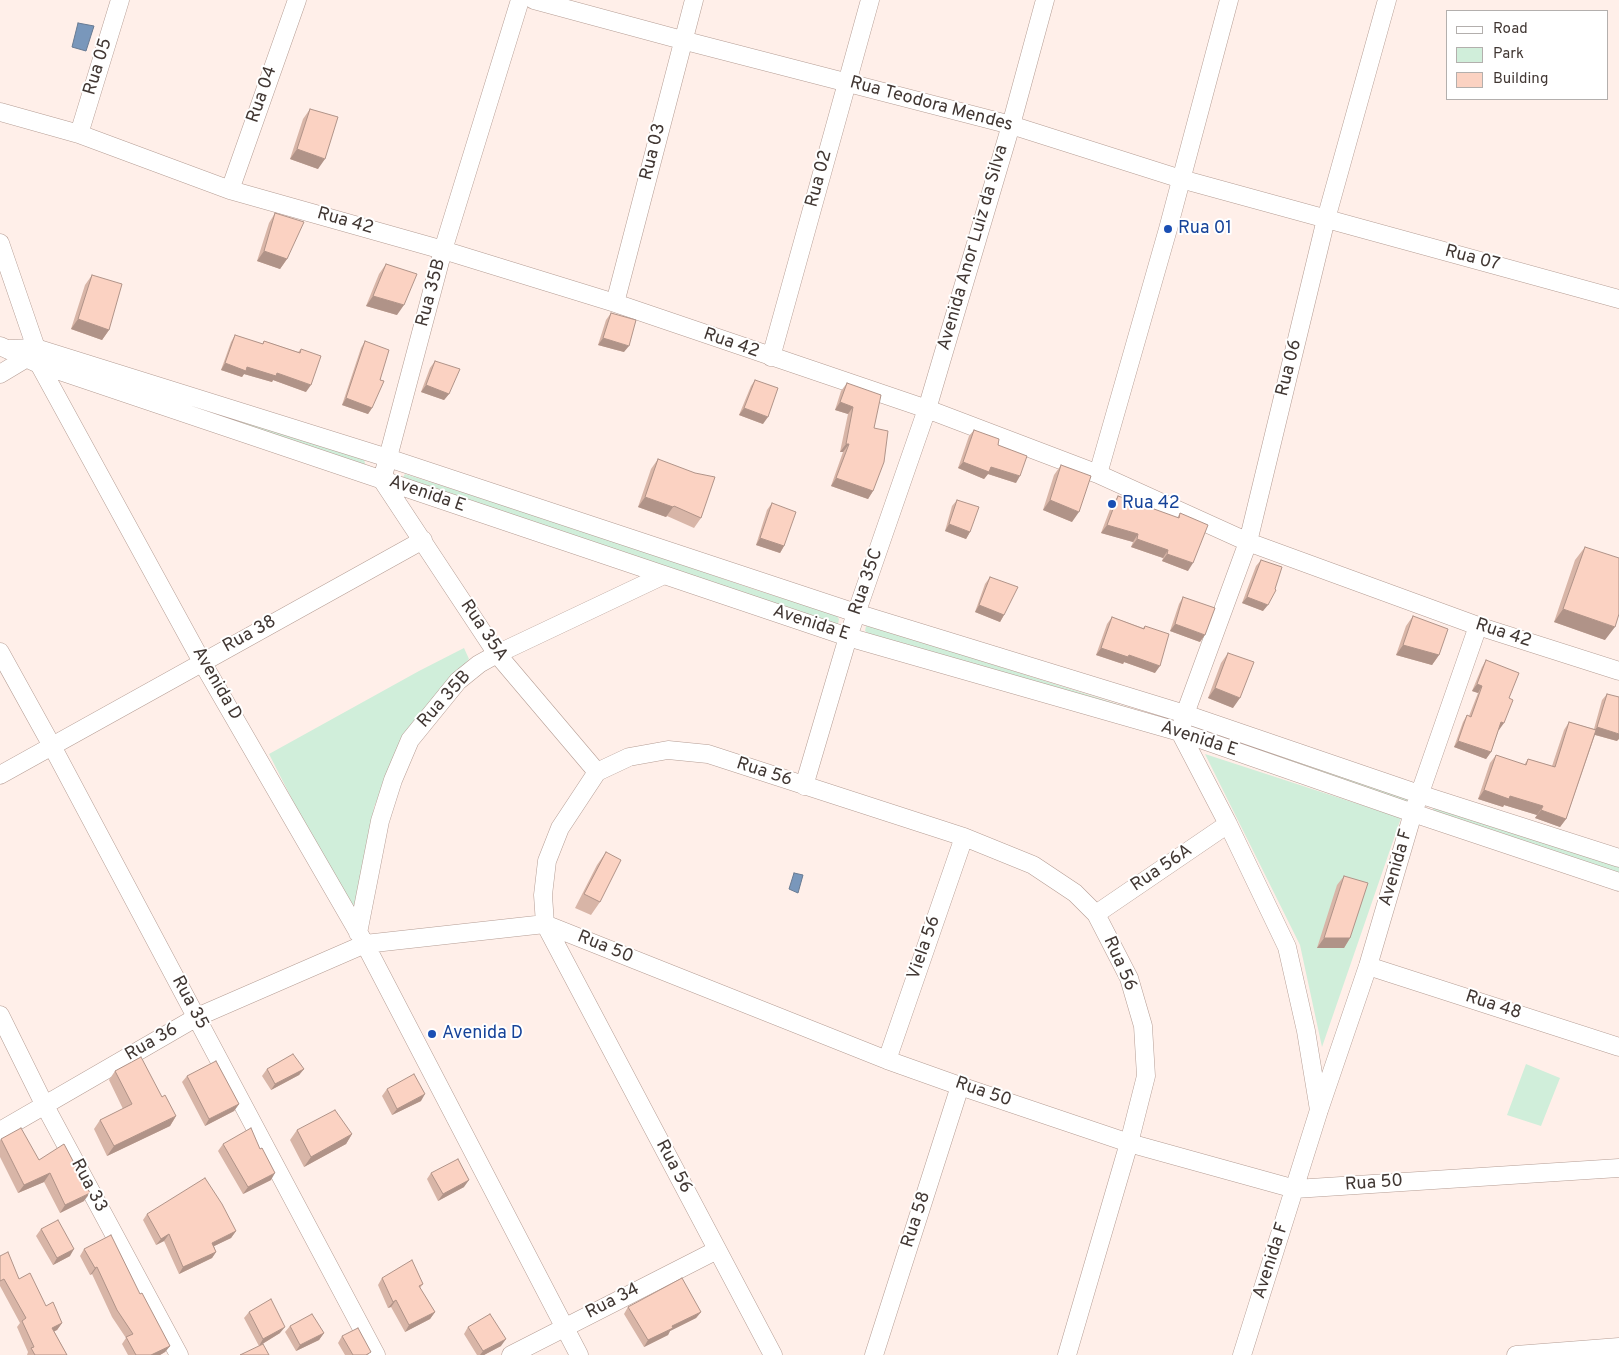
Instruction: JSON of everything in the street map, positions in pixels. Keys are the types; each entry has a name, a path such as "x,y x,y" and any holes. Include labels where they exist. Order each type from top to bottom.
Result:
{"street":[{"name":"Rua 05","path":"79,134 120,0"},
{"name":"Rua 04","path":"230,190 297,0"},
{"name":"Rua 35B","path":"382,480 443,250 520,0"},
{"name":"Rua Teodora Mendes","path":"534,0 1011,125 1181,180 1326,219"},
{"name":"Rua 03","path":"615,303 682,40 694,0"},
{"name":"Rua 02","path":"770,357 870,0"},
{"name":"Avenida Anor Luiz da Silva","path":"927,409 1011,125 1044,0"},
{"path":"1098,474 1230,0"},
{"name":"Rua 06","path":"1180,732 1248,542 1326,219 1387,0"},
{"name":"Rua 42","path":"0,112 79,134 230,190 443,250 615,303 927,409 1098,474 1248,542 1478,626 1619,671"},
{"name":"Rua 07","path":"1326,219 1619,299"},
{"name":"Avenida D","path":"0,243 33,357 202,662 362,939 579,1355"},
{"name":"Avenida E","path":"5,347 155,394 388,458 856,613 1185,714 1419,794 1619,858"},
{"path":"0,374 33,357"},
{"name":"Avenida E","path":"155,394 382,480 848,637 1180,732 1619,882"},
{"name":"Rua 35C","path":"804,786 848,637 927,409"},
{"name":"Rua 35A","path":"382,480 496,654 597,772"},
{"name":"Rua 38","path":"0,775 423,540"},
{"name":"Rua 35B","path":"362,939 380,821 393,780 410,740 458,681 479,664 496,654 664,574"},
{"name":"Avenida F","path":"1242,1355 1319,1110 1368,966 1419,794 1478,626"},
{"name":"Rua 35","path":"0,652 52,746 376,1355"},
{"name":"Avenida F","path":"1180,732 1228,824 1287,947 1306,1031 1319,1110"},
{"name":"Rua 56","path":"773,1355 545,924 543,895 547,860 560,828 597,772 629,757 668,750 708,754 964,837 1033,865 1075,893 1096,914 1129,978 1143,1026 1146,1076 1068,1355"},
{"name":"Rua 56A","path":"1096,914 1228,824"},
{"name":"Viela 56","path":"887,1060 964,837"},
{"name":"Rua 50","path":"362,939 545,924 887,1060 960,1086 1129,1142 1295,1189 1619,1168"},
{"name":"Rua 36","path":"0,1131 196,1017 362,939"},
{"name":"Rua 48","path":"1368,966 1619,1047"},
{"name":"Rua 33","path":"0,1015 45,1106 179,1355"},
{"name":"Rua 58","path":"874,1355 960,1086"},
{"name":"Rua 34","path":"511,1355 717,1250"},
{"path":"1516,1355 1619,1347"}],"green space":[{"path":"57,362 359,457 364,460 366,466"},
{"path":"405,474 578,529 753,589 836,615 839,619 838,624 836,627 404,481 403,477"},
{"path":"866,626 881,629 1149,714 871,635 865,631"},
{"path":"464,648 469,659 405,734 374,807 361,906 359,908 347,907 269,754"},
{"path":"1191,725 1410,799 1409,804 1190,727"},
{"path":"1205,754 1401,818 1322,1047 1300,945"},
{"path":"1436,806 1619,867 1619,874 1433,813 1433,809"},
{"path":"1526,1064 1560,1078 1541,1126 1507,1115"}],"water":[{"path":"78,23 94,26 86,51 72,47"},
{"path":"794,873 803,875 798,893 789,889"}],"building":[{"path":"310,109 338,117 325,159 297,149"},
{"path":"275,213 304,222 287,259 264,251"},
{"path":"386,264 417,274 404,305 373,296"},
{"path":"92,275 122,284 109,330 78,319"},
{"path":"611,313 636,320 629,346 603,338"},
{"path":"235,335 263,344 264,341 300,353 301,349 321,356 311,385 277,373 276,376 247,367 246,371 225,363"},
{"path":"365,341 389,350 380,380 384,381 372,408 346,398"},
{"path":"435,361 460,369 449,394 426,385"},
{"path":"755,380 778,388 768,417 744,408"},
{"path":"847,383 881,395 874,428 888,431 884,462 873,491 836,478 849,444 846,444 853,407 840,402"},
{"path":"974,430 999,439 998,445 1027,456 1020,476 991,467 989,472 963,462"},
{"path":"658,459 695,473 715,477 701,518 674,506 645,497"},
{"path":"1061,465 1091,476 1079,512 1050,500"},
{"path":"1118,496 1179,518 1180,513 1208,525 1193,563 1167,554 1168,550 1137,539 1138,534 1107,525"},
{"path":"957,500 979,507 970,532 949,524"},
{"path":"772,503 796,512 784,546 760,538"},
{"path":"1585,547 1619,558 1619,614 1615,627 1563,609"},
{"path":"1261,560 1282,567 1276,590 1268,605 1247,597"},
{"path":"990,577 1018,587 1004,615 979,605"},
{"path":"1183,597 1215,608 1205,635 1175,624"},
{"path":"1413,616 1448,629 1439,655 1403,645"},
{"path":"1112,617 1144,629 1145,626 1169,634 1160,666 1101,648"},
{"path":"1228,653 1254,662 1240,698 1215,688"},
{"path":"1486,660 1519,673 1509,698 1513,700 1504,723 1501,722 1491,752 1458,741 1467,715 1471,717 1482,686 1477,684"},
{"path":"1607,694 1619,697 1619,734 1597,727"},
{"path":"1569,722 1596,730 1566,819 1541,810 1543,806 1510,796 1509,799 1484,790 1496,755 1526,765 1528,759 1555,767"},
{"path":"606,852 621,860 600,902 584,894"},
{"path":"1344,876 1368,883 1350,938 1324,938"},
{"path":"293,1054 304,1069 275,1084 267,1069"},
{"path":"141,1057 162,1097 165,1095 176,1116 114,1146 100,1120 132,1104 115,1071"},
{"path":"216,1061 239,1104 209,1119 187,1076"},
{"path":"414,1074 425,1094 397,1109 387,1089"},
{"path":"335,1110 352,1134 311,1157 297,1130"},
{"path":"21,1128 39,1160 64,1144 90,1193 65,1205 50,1173 24,1185 1,1139"},
{"path":"251,1128 260,1149 262,1148 275,1173 248,1187 223,1144"},
{"path":"458,1159 469,1180 443,1194 431,1173"},
{"path":"205,1178 222,1204 236,1231 212,1243 216,1252 183,1267 169,1234 161,1239 147,1214"},
{"path":"58,1220 74,1249 57,1258 41,1229"},
{"path":"111,1235 140,1294 142,1293 170,1346 151,1355 136,1355 126,1337 133,1334 117,1310 97,1267 95,1268 84,1249"},
{"path":"8,1252 19,1279 30,1273 46,1306 53,1302 62,1323 52,1328 67,1355 35,1355 31,1348 34,1347 22,1321 26,1318 4,1279 0,1281 0,1256"},
{"path":"412,1260 423,1284 419,1286 435,1312 409,1325 396,1300 393,1302 382,1278"},
{"path":"682,1278 701,1312 648,1340 628,1307"},
{"path":"271,1299 285,1327 263,1339 249,1312"},
{"path":"312,1314 324,1333 300,1345 290,1326"},
{"path":"490,1314 506,1339 483,1351 468,1327"},
{"path":"358,1328 371,1352 366,1355 353,1355 342,1336"},
{"path":"263,1344 269,1355 240,1355"}],"place":[{"name":"Rua 01","path":"1168,229"},
{"name":"Rua 42","path":"1112,504"},
{"name":"Avenida D","path":"432,1034"}]}
